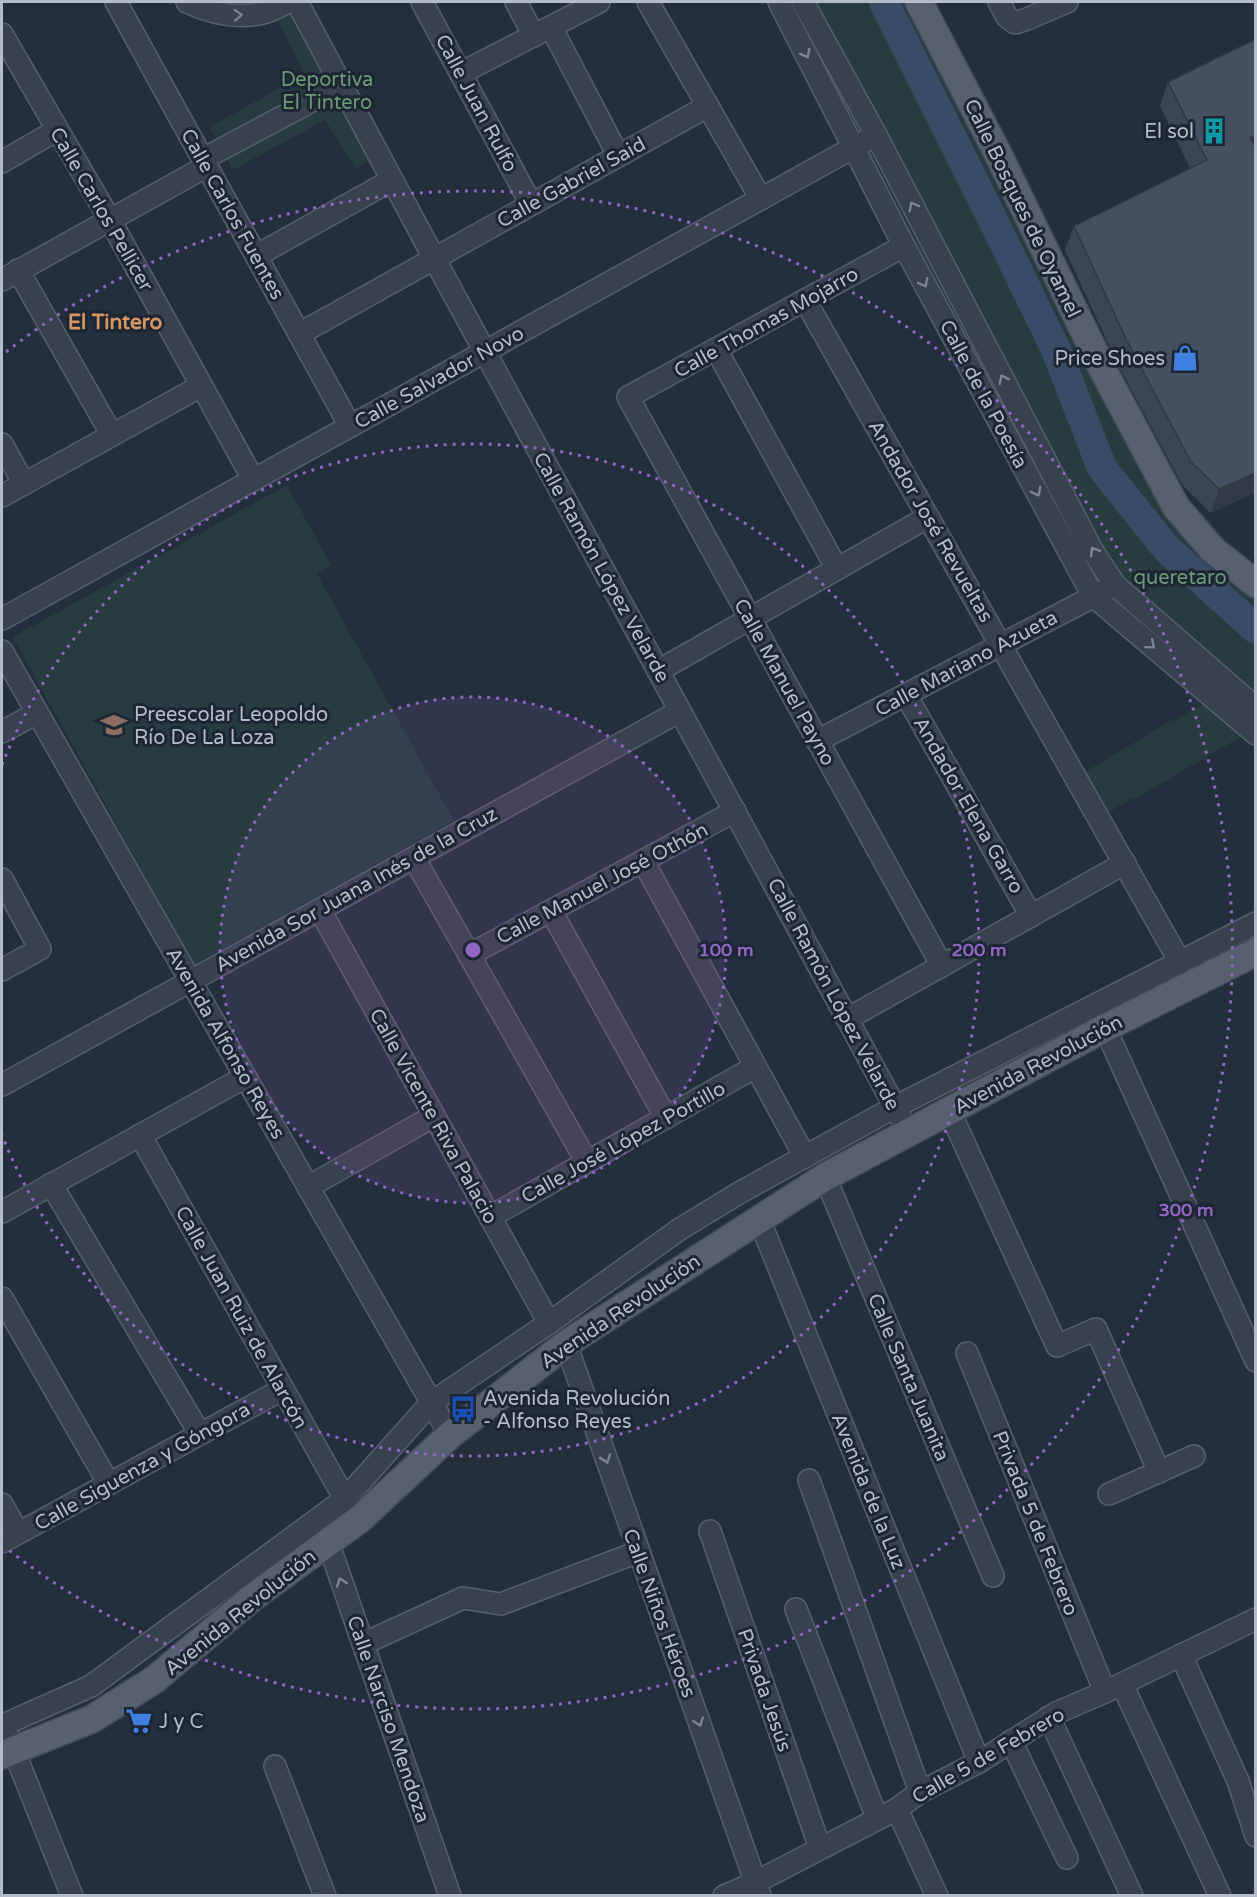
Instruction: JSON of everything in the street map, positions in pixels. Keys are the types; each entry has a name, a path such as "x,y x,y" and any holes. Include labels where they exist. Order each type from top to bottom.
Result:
{"main road":[{"name":"Calle Bosques de Oyamel","path":"919,2 997,152 1103,370 1176,507 1213,550 1256,584"},
{"name":"Avenida Revolución","path":"8,1753 92,1719 154,1680 252,1598 360,1518 450,1435 566,1344 759,1219 825,1177 908,1132 1105,1028 1256,952"}],"street":[{"name":"Calle Carlos Fuentes","path":"116,2 350,426"},
{"path":"187,2 229,16 263,13 289,2"},
{"name":"Calle Ramón López Velarde","path":"297,2 908,1132"},
{"name":"Calle Juan Rulfo","path":"422,2 531,204"},
{"path":"516,2 542,32 618,155"},
{"path":"461,73 599,2"},
{"path":"648,2 761,199"},
{"name":"Calle de la Poesía","path":"779,2 904,246 1093,596 1256,734"},
{"name":"Calle de la Poesía","path":"803,2 876,135 1092,550 1115,585 1256,708"},
{"path":"999,2 1007,17 1015,22 1028,19 1067,2"},
{"name":"Calle Carlos Pellicer","path":"2,34 110,220 254,479"},
{"path":"112,435 10,275 110,220 342,85"},
{"name":"Calle Gabriel Said","path":"299,334 708,106"},
{"path":"2,162 57,130"},
{"name":"Calle Salvador Novo","path":"2,619 876,135"},
{"path":"256,256 392,180"},
{"name":"Calle Thomas Mojarro","path":"628,397 904,246"},
{"name":"Andador José Revueltas","path":"806,300 1180,962"},
{"path":"716,349 837,569"},
{"path":"2,496 201,386"},
{"name":"Calle Manuel Payno","path":"628,397 942,966"},
{"path":"2,444 24,484"},
{"path":"658,671 928,517"},
{"name":"Calle Mariano Azueta","path":"817,741 1115,585"},
{"name":"Avenida Alfonso Reyes","path":"2,651 450,1435"},
{"name":"Andador Elena Garro","path":"906,694 1031,916"},
{"name":"Avenida Sor Juana Inés de la Cruz","path":"2,1085 680,711"},
{"path":"2,732 37,713"},
{"name":"Calle Manuel José Othón","path":"469,955 735,811"},
{"path":"414,858 587,1162"},
{"path":"642,861 805,1157"},
{"path":"847,1019 1125,863"},
{"path":"2,879 40,949 2,970"},
{"name":"Calle Vicente Riva Palacio","path":"320,910 549,1323"},
{"path":"550,911 666,1118"},
{"name":"Avenida Revolución","path":"2,1723 91,1686 345,1499 431,1403 549,1323 680,1229 895,1107 1256,923"},
{"path":"1105,1028 1256,1361"},
{"name":"Calle José López Portillo","path":"490,1217 755,1068"},
{"path":"2,1212 245,1077"},
{"path":"949,1110 1057,1346 1096,1329 1159,1472"},
{"path":"308,1187 434,1116"},
{"name":"Calle Juan Ruiz de Alarcón","path":"140,1135 345,1499"},
{"name":"Calle Santa Juanita","path":"825,1177 993,1576"},
{"path":"51,1185 200,1434"},
{"name":"Avenida de la Luz","path":"759,1219 979,1762"},
{"path":"2,1298 110,1484"},
{"name":"Calle Niños Héroes","path":"566,1344 758,1889"},
{"name":"Privada 5 de Febrero","path":"968,1353 1113,1688 1220,1896"},
{"name":"Calle Siguenza y Góngora","path":"10,1538 283,1389"},
{"path":"1109,1494 1194,1456"},
{"path":"809,1480 920,1792"},
{"path":"2,1504 10,1538"},
{"name":"Privada Jesús","path":"710,1531 820,1848"},
{"name":"Calle Narciso Mendoza","path":"328,1542 450,1896"},
{"path":"363,1644 463,1598 501,1604 638,1552"},
{"path":"796,1609 877,1818"},
{"name":"Calle 5 de Febrero","path":"724,1896 758,1889 820,1848 897,1809 920,1792 979,1762 1049,1717 1256,1619"},
{"path":"1181,1655 1238,1781 1256,1836"},
{"path":"1049,1717 1132,1896"},
{"path":"2,1723 8,1753 72,1896"},
{"path":"1011,1741 1067,1858"},
{"path":"275,1766 325,1896"},
{"path":"897,1809 937,1896"}],"green space":[{"name":"Deportiva El Tintero","path":"214,2 311,2 389,148 356,168 325,120 233,170 210,127 304,74 271,6 262,11"},
{"path":"785,2 797,2 1097,563 1255,710 1255,730 1099,818 1075,778 1172,720 1216,697 1100,593"},
{"name":"queretaro","path":"803,2 912,2 1070,303 1142,477 1255,580 1255,708 1135,602 1072,510"},
{"path":"287,485 331,565 317,574 454,821 194,965 13,637"}],"building":[{"name":"Price Shoes","path":"1256,39 1256,135 1250,138 1256,148 1256,473 1219,489 1191,462 1126,339 1074,226 1207,160 1168,82"}],"waterway":[{"path":"884,2 1056,350 1102,468 1166,548 1256,629"}],"place":[{"name":"El sol","path":"1214,131"},
{"name":"Price Shoes","path":"1185,358"},
{"name":"Preescolar Leopoldo Río De La Loza","path":"114,725"},
{"name":"Avenida Revolución - Alfonso Reyes","path":"463,1409"},
{"name":"J y C","path":"139,1721"}],"district":[{"name":"El Tintero","path":"115,322"}]}
